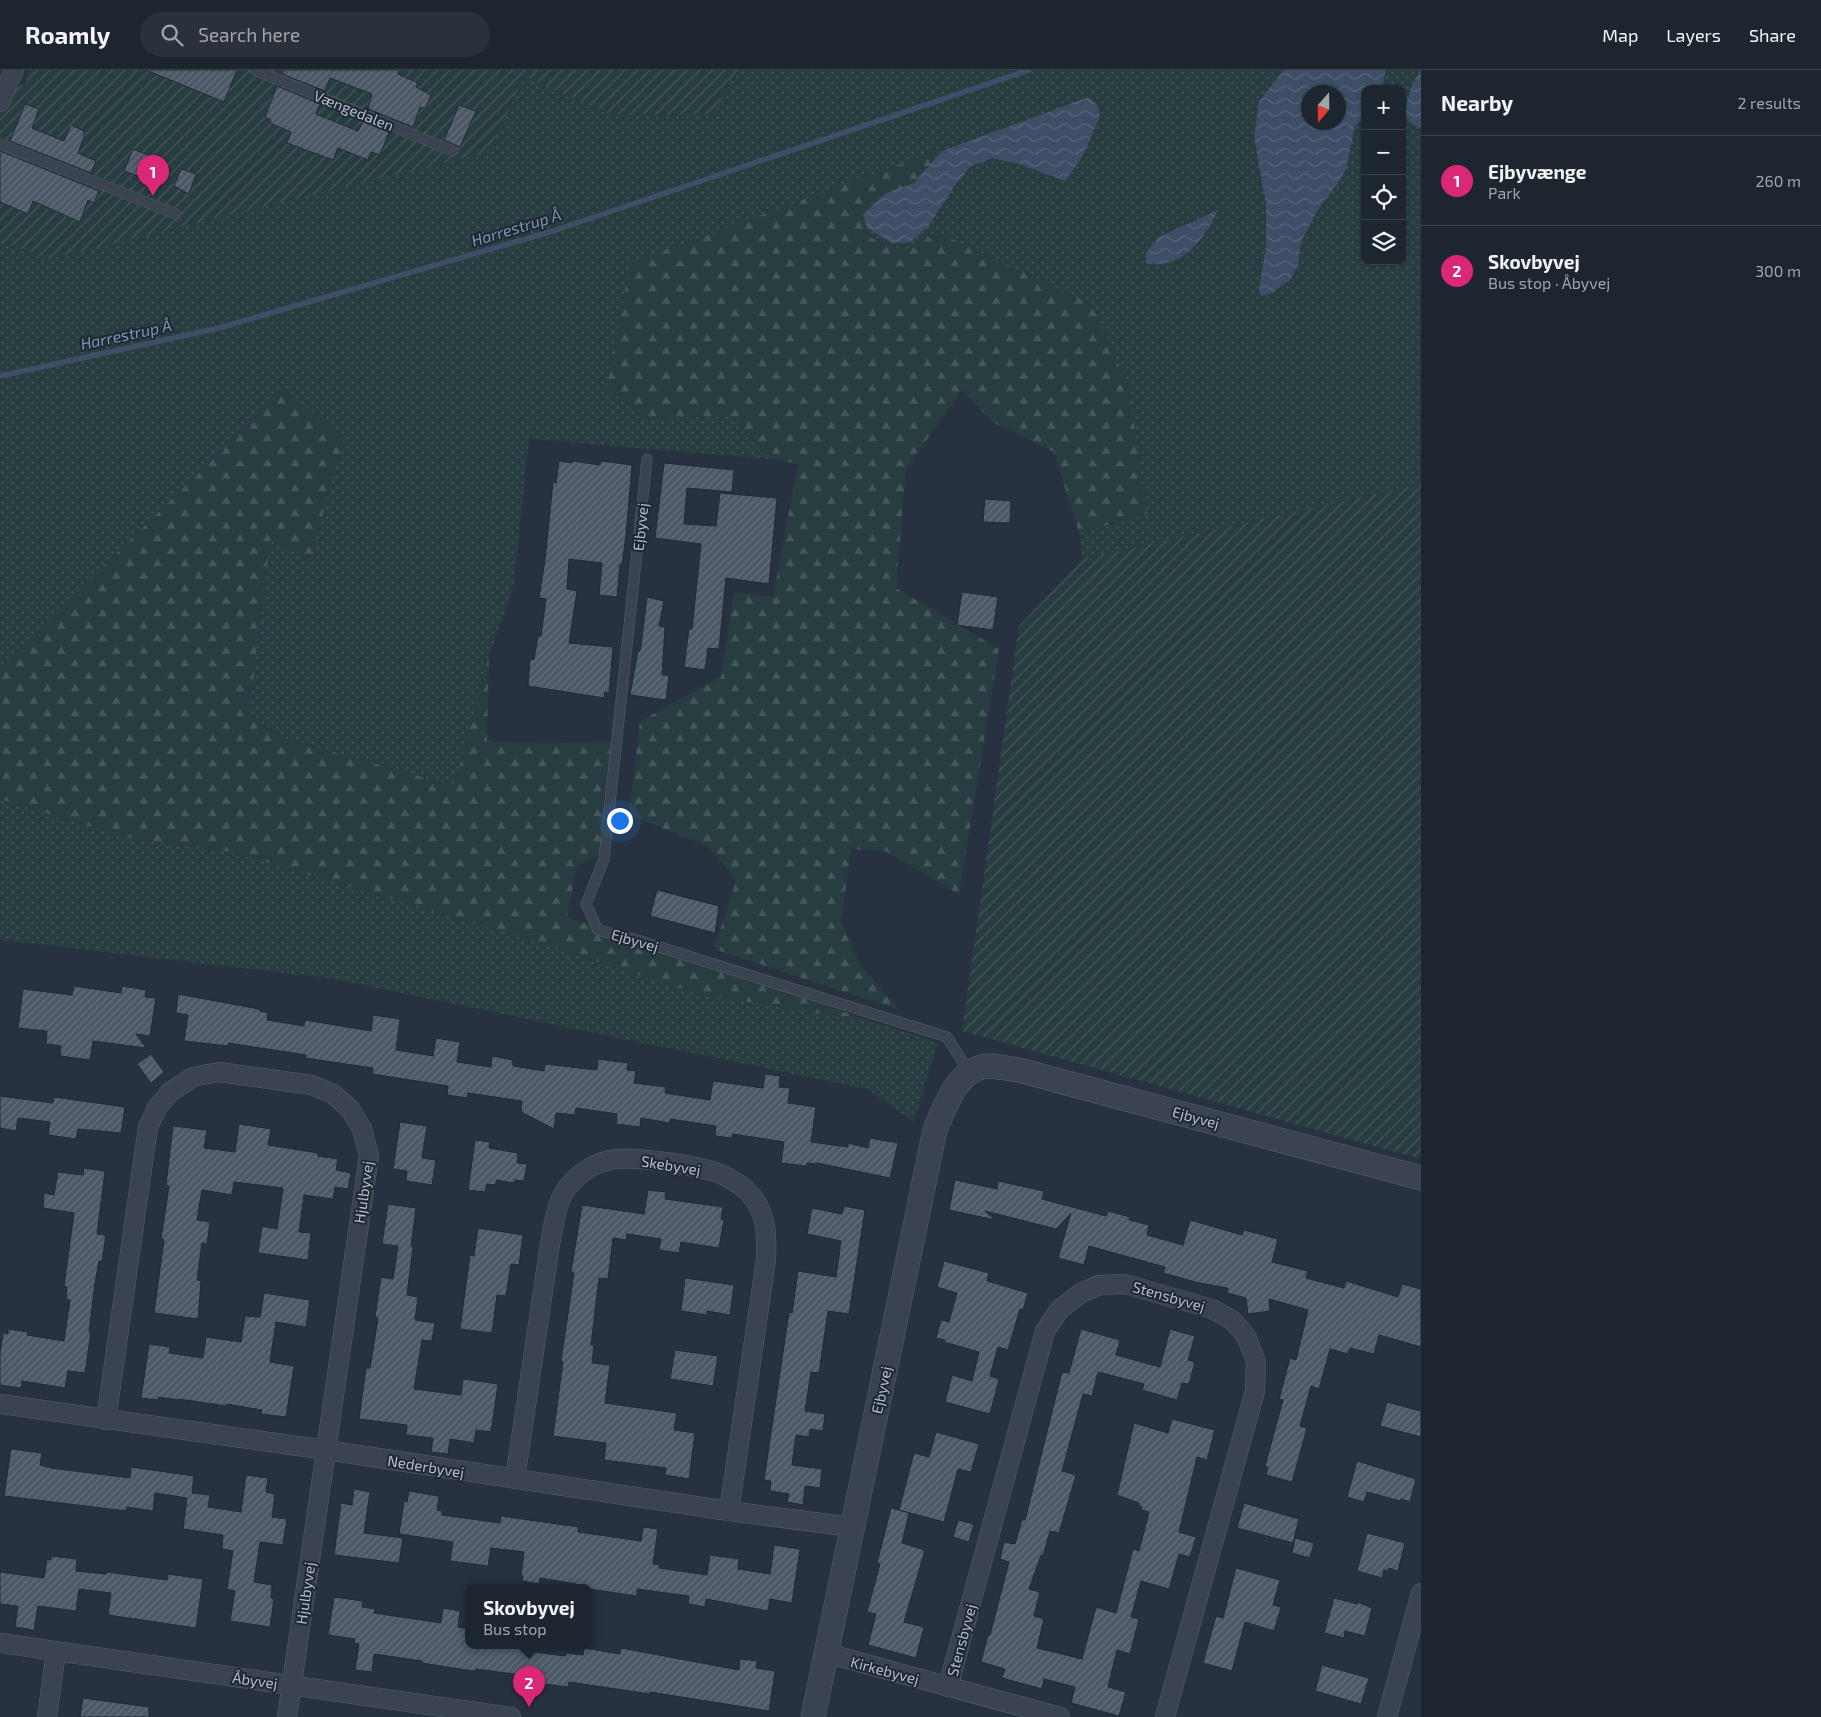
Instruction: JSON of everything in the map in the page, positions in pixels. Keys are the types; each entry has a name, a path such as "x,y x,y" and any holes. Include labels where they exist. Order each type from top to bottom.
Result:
{"street":[{"path":"0,102 14,70"},
{"name":"Ejbyvej","path":"813,1717 935,1130 950,1093 969,1072 990,1066 1019,1070 1421,1178"},
{"name":"Hjulbyvej","path":"106,1420 148,1127 157,1108 170,1092 193,1077 219,1072 312,1085 332,1094 350,1109 362,1129 369,1156 287,1717"},
{"name":"Skebyvej","path":"515,1479 554,1219 561,1199 570,1183 585,1171 612,1159 628,1159 699,1168 722,1175 739,1184 751,1195 760,1208 766,1225 766,1260 729,1511"},
{"name":"Stensbyvej","path":"948,1687 1045,1331 1060,1309 1081,1293 1099,1285 1125,1284 1212,1309 1232,1320 1246,1336 1256,1362 1255,1391 1165,1717"},
{"name":"Nederbyvej","path":"0,1404 326,1450 729,1511 852,1527"},
{"path":"1387,1717 1421,1594"},
{"name":"Åbyvej","path":"0,1644 511,1717"},
{"path":"47,1717 56,1652"},
{"name":"Kirkebyvej","path":"826,1654 1060,1717"}],"lane":[{"name":"Vængedalen","path":"255,70 453,150"},
{"path":"0,144 176,214"},
{"name":"Ejbyvej","path":"648,459 604,859 586,904 598,930 637,940 947,1037 969,1072"}],"green space":[{"path":"30,70 738,70 713,114 611,115 524,76 489,152 48,259 0,241 0,91 25,84"},
{"path":"738,70 1421,70 1421,484 1083,559 1079,533 1147,514 907,252 862,235 873,201 930,178 630,263 644,419 728,416 769,459 529,439 514,585 489,656 454,786 280,737 249,713 270,539 310,560 285,389 0,667 0,241 48,259 492,148 524,76 611,115 713,114"},
{"path":"939,150 930,178 873,201 863,235 907,252 937,232 1093,305 1129,388 1147,514 1079,533 1054,452 994,423 962,390 906,469 896,588 999,649 959,894 885,851 851,849 841,922 859,963 899,1010 714,949 736,880 709,847 629,815 640,721 721,677 734,592 773,597 798,464 769,459 728,416 644,419 607,389 630,263"},
{"path":"285,389 344,440 310,560 270,540 249,714 280,737 454,786 489,656 487,741 552,743 614,741 602,853 577,866 567,917 879,1024 699,994 501,931 232,852 126,837 0,799 0,667"},
{"path":"1421,484 1421,1159 962,1031 1019,626 1083,559"},
{"path":"0,799 126,837 232,852 501,931 699,994 878,1023 938,1043 914,1122 867,1089 328,978 0,940"}],"water":[{"path":"1284,70 1386,70 1382,85 1361,85 1361,121 1355,126 1346,169 1339,182 1317,211 1301,242 1298,265 1290,280 1270,294 1261,296 1259,288 1266,246 1266,205 1254,137 1259,101"},
{"path":"1421,70 1421,127 1413,125 1406,119 1406,106 1411,88"},
{"path":"1089,97 1098,106 1100,116 1083,156 1065,181 1022,165 993,158 971,166 954,187 928,227 911,242 892,243 867,228 863,214 886,193 914,183 942,151"},
{"path":"1218,210 1199,242 1181,257 1159,264 1146,263 1146,253 1159,237"}],"building":[{"path":"146,70 237,70 224,102"},
{"path":"284,70 399,70 398,74 418,83 416,87 431,95 425,109 420,107 413,127 368,109 372,94 330,78 325,91 282,74"},
{"path":"277,86 320,104 316,114 358,131 363,121 389,132 380,155 371,152 368,160 338,148 333,160 287,143 291,132 270,123 271,120 265,117"},
{"path":"25,104 39,109 32,128 64,141 71,125 84,131 84,137 78,153 96,161 91,173 10,141"},
{"path":"459,105 476,111 460,147 444,140"},
{"path":"133,149 148,155 140,177 124,171"},
{"path":"0,151 99,191 94,203 88,200 80,222 33,201 28,214 0,202"},
{"path":"181,169 196,174 189,194 174,186"},
{"path":"559,461 600,465 601,461 632,465 626,535 622,565 620,564 617,597 599,595 602,563 569,559 567,589 577,591 569,643 613,647 609,693 605,692 604,698 528,686 530,659 534,660 538,636 541,636 546,599 539,598 553,482 556,483"},
{"path":"664,463 734,470 732,492 687,488 684,524 716,526 720,493 777,498 769,584 726,578 719,649 708,648 705,670 684,667 689,629 692,629 701,544 655,538"},
{"path":"985,499 1011,501 1010,523 983,522"},
{"path":"962,592 998,597 993,630 957,625"},
{"path":"647,597 664,601 659,626 665,627 662,675 669,675 666,700 630,695 638,651 640,651 641,646"},
{"path":"657,890 719,906 715,933 650,916"},
{"path":"74,986 121,993 122,986 146,990 145,997 156,998 150,1036 136,1034 146,1048 93,1041 90,1060 60,1056 61,1046 46,1044 47,1031 18,1028 23,989 72,995"},
{"path":"178,994 259,1009 268,1013 267,1020 304,1026 305,1020 371,1031 373,1015 400,1019 396,1050 433,1056 436,1038 460,1042 457,1062 491,1067 492,1056 513,1060 513,1066 544,1071 545,1064 597,1070 598,1059 628,1063 627,1070 636,1071 634,1083 666,1087 665,1093 710,1100 713,1081 763,1088 765,1074 780,1076 779,1087 790,1088 788,1103 816,1107 811,1142 848,1147 848,1143 868,1148 870,1138 898,1143 890,1178 817,1163 807,1163 807,1166 781,1163 784,1142 733,1134 732,1138 715,1136 716,1126 670,1119 670,1123 641,1118 640,1127 616,1124 617,1114 576,1108 575,1115 556,1113 554,1129 521,1112 522,1101 468,1093 467,1098 447,1095 448,1086 372,1074 373,1068 305,1058 306,1055 228,1043 228,1046 184,1041 188,1015 176,1013"},
{"path":"151,1054 164,1072 151,1083 137,1064"},
{"path":"0,1096 53,1103 54,1097 125,1107 121,1133 78,1129 76,1139 48,1135 50,1122 18,1118 16,1131 0,1128"},
{"path":"400,1122 427,1126 422,1158 436,1160 432,1185 406,1181 407,1171 393,1169"},
{"path":"239,1124 271,1129 268,1145 318,1153 318,1156 338,1159 336,1170 351,1173 348,1189 335,1187 333,1199 304,1195 299,1232 311,1233 308,1260 258,1253 262,1226 277,1229 283,1188 234,1182 232,1195 202,1190 197,1220 210,1222 207,1244 202,1243 197,1280 201,1281 198,1319 154,1313 164,1240 161,1239 169,1186 166,1185 173,1126 207,1130 204,1148 235,1152"},
{"path":"475,1140 490,1142 489,1148 518,1153 517,1163 527,1164 524,1181 515,1180 514,1183 496,1180 496,1185 487,1184 485,1192 468,1190"},
{"path":"84,1168 105,1171 97,1234 106,1235 102,1261 99,1261 95,1283 85,1373 68,1371 65,1388 22,1381 21,1388 0,1385 0,1354 3,1333 8,1334 8,1329 28,1332 27,1335 64,1341 70,1300 66,1299 67,1287 64,1286 74,1213 43,1208 44,1193 54,1195 58,1172 83,1175"},
{"path":"955,1180 997,1189 998,1181 1044,1191 1042,1199 1106,1216 1108,1211 1130,1217 1129,1220 1149,1225 1147,1235 1183,1245 1190,1220 1242,1235 1244,1230 1278,1239 1272,1262 1308,1271 1306,1278 1344,1288 1346,1281 1398,1297 1402,1284 1421,1289 1421,1347 1379,1335 1374,1354 1350,1348 1348,1354 1330,1349 1319,1389 1311,1386 1300,1426 1307,1428 1292,1482 1266,1475 1268,1467 1265,1466 1283,1400 1279,1399 1290,1358 1296,1360 1308,1310 1269,1299 1270,1311 1248,1314 1246,1298 1227,1293 1228,1288 1199,1283 1163,1273 1165,1267 1089,1246 1084,1265 1058,1258 1071,1213 1056,1229 985,1211 995,1220 949,1210"},
{"path":"648,1190 666,1192 665,1199 723,1207 721,1219 724,1220 719,1248 681,1242 679,1253 659,1250 661,1239 627,1234 626,1240 613,1238 608,1279 599,1278 591,1345 594,1345 592,1363 610,1365 605,1403 677,1413 674,1430 695,1433 689,1479 665,1475 666,1468 604,1460 606,1443 553,1436 563,1362 561,1361 574,1273 571,1272 582,1205 644,1214"},
{"path":"388,1204 416,1208 407,1295 418,1297 415,1320 435,1323 432,1341 422,1340 414,1389 461,1395 463,1379 498,1384 491,1432 476,1430 474,1443 450,1439 448,1454 431,1452 433,1438 406,1435 407,1425 359,1419 366,1368 370,1368 378,1318 375,1317 381,1277 393,1279 398,1246 382,1244"},
{"path":"844,1206 865,1210 849,1314 828,1311 819,1373 811,1372 805,1411 825,1414 823,1431 810,1429 809,1437 796,1435 792,1465 822,1469 820,1488 805,1486 803,1505 787,1502 789,1494 770,1491 771,1481 764,1480 789,1312 792,1313 798,1271 836,1277 841,1241 807,1234 812,1208 842,1214"},
{"path":"478,1228 523,1235 519,1265 511,1264 506,1296 497,1295 492,1333 460,1329 470,1255 474,1256"},
{"path":"944,1261 989,1273 987,1281 1028,1293 1023,1310 1020,1309 1008,1350 998,1347 990,1376 999,1379 990,1414 945,1402 952,1375 972,1381 979,1352 936,1338 941,1320 949,1322 957,1293 937,1287"},
{"path":"685,1278 734,1285 730,1315 707,1311 707,1315 681,1311"},
{"path":"264,1293 310,1300 306,1327 276,1322 270,1362 294,1366 286,1417 261,1414 262,1410 226,1404 226,1406 158,1397 158,1400 141,1398 149,1344 170,1347 169,1353 203,1358 206,1337 241,1342 245,1316 260,1317"},
{"path":"1081,1329 1120,1340 1116,1355 1160,1367 1170,1329 1195,1336 1188,1360 1195,1362 1189,1384 1182,1383 1177,1400 1142,1390 1144,1384 1098,1372 1092,1396 1083,1394 1062,1471 1076,1475 1059,1533 1050,1531 1043,1556 1041,1555 1029,1589 1040,1592 1034,1616 1044,1619 1037,1648 1082,1659 1096,1607 1116,1613 1133,1549 1139,1551 1149,1512 1141,1510 1142,1507 1139,1506 1139,1503 1117,1495 1134,1423 1168,1433 1172,1419 1215,1430 1207,1460 1197,1457 1179,1532 1196,1537 1190,1557 1179,1554 1169,1589 1141,1581 1131,1617 1139,1619 1130,1654 1117,1650 1108,1687 1126,1692 1119,1716 1071,1703 1075,1687 1044,1679 1042,1689 1002,1678 1005,1669 981,1662 1009,1562 1000,1559 1004,1542 1015,1544 1022,1520 1025,1520 1062,1372 1069,1373"},
{"path":"675,1350 718,1356 713,1386 670,1379"},
{"path":"1387,1402 1421,1411 1421,1437 1380,1426"},
{"path":"936,1432 979,1444 971,1472 958,1469 944,1522 899,1510 914,1453 929,1457"},
{"path":"11,1449 42,1453 40,1465 51,1468 130,1478 131,1467 194,1476 192,1493 210,1495 208,1507 241,1512 246,1475 268,1478 266,1492 275,1494 272,1517 287,1519 283,1545 260,1542 254,1582 272,1585 271,1598 274,1599 270,1627 230,1621 235,1591 227,1589 233,1551 222,1549 223,1535 183,1529 187,1498 155,1493 153,1511 127,1507 126,1511 4,1496"},
{"path":"1357,1461 1416,1479 1410,1502 1367,1492 1364,1502 1347,1497"},
{"path":"354,1489 370,1492 364,1533 403,1538 399,1563 334,1555 341,1503 352,1505"},
{"path":"409,1491 439,1496 437,1510 442,1511 442,1515 500,1523 501,1516 579,1527 578,1532 641,1541 643,1527 658,1529 653,1564 660,1565 659,1568 707,1575 710,1555 739,1559 738,1569 770,1574 774,1545 800,1549 792,1603 770,1599 768,1611 706,1599 705,1607 688,1604 689,1596 637,1589 637,1596 593,1590 593,1584 576,1584 540,1578 539,1584 522,1581 524,1552 491,1548 488,1566 450,1561 453,1542 399,1534 404,1501 407,1502"},
{"path":"1244,1503 1299,1519 1293,1543 1237,1528"},
{"path":"891,1508 909,1513 902,1543 925,1550 904,1622 924,1627 916,1658 868,1645 876,1614 867,1612 880,1564 877,1563"},
{"path":"958,1520 974,1524 969,1542 953,1537"},
{"path":"1367,1533 1405,1543 1398,1571 1389,1568 1388,1571 1384,1570 1382,1578 1357,1571"},
{"path":"1295,1538 1314,1543 1310,1558 1292,1553"},
{"path":"51,1556 77,1559 76,1571 106,1574 107,1572 167,1580 168,1574 203,1579 196,1628 108,1615 111,1593 79,1589 76,1611 38,1606 34,1630 15,1627 18,1606 0,1604 0,1572 44,1578 47,1559 51,1560"},
{"path":"1236,1568 1280,1580 1273,1605 1281,1607 1274,1631 1245,1622 1232,1671 1203,1663 1216,1616 1223,1618"},
{"path":"334,1597 363,1601 362,1607 375,1609 374,1613 441,1623 443,1608 460,1611 458,1627 465,1628 465,1649 534,1649 534,1652 566,1656 566,1653 583,1655 584,1649 620,1654 621,1648 739,1670 740,1659 757,1661 756,1668 775,1671 769,1711 650,1692 650,1694 569,1682 568,1687 535,1683 536,1677 476,1669 476,1671 466,1670 374,1654 372,1672 355,1670 359,1644 354,1643 355,1639 328,1635"},
{"path":"1334,1598 1357,1604 1357,1602 1372,1608 1365,1636 1345,1631 1344,1638 1324,1633"},
{"path":"1322,1665 1369,1678 1361,1704 1315,1691"},
{"path":"83,1698 149,1707 149,1717 80,1717"}],"waterway":[{"name":"Harrestrup Å","path":"0,376 219,328 553,231 1029,70"}],"place":[{"name":"Ejbyvænge","path":"153,196"},
{"name":"Skovbyvej","path":"529,1707"}]}
